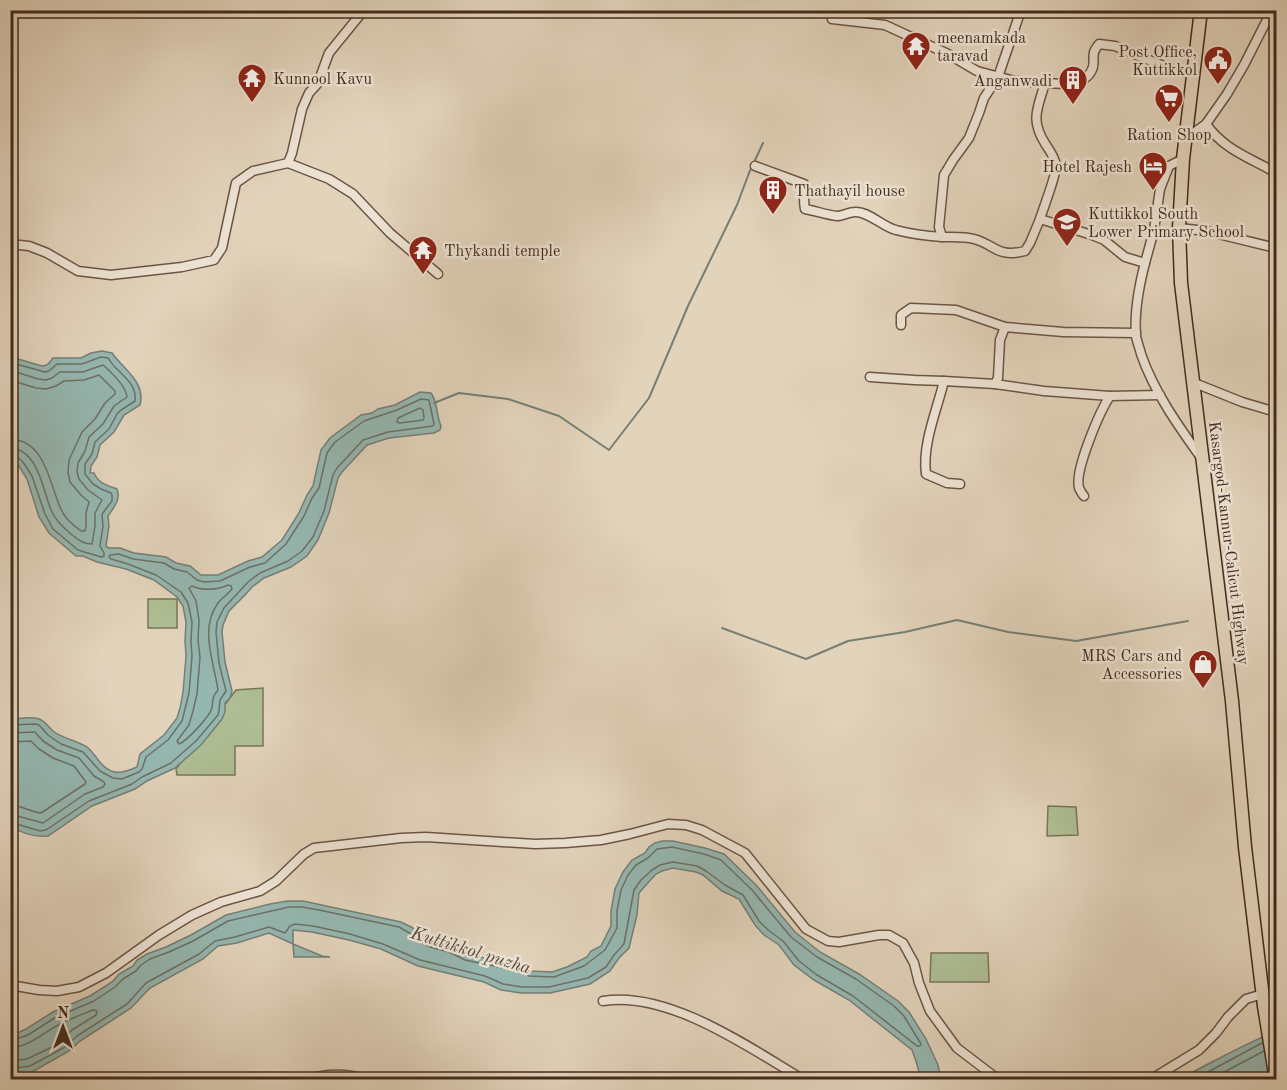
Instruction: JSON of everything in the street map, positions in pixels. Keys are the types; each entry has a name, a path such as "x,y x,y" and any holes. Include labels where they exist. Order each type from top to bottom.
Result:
{"highway":[{"name":"Kasargod-Kannur-Calicut Highway","path":"1201,10 1183,159 1179,228 1181,283 1233,701 1245,847 1263,1000 1276,1080"}],"street":[{"path":"288,163 302,109 309,93 318,83 329,53 364,10"},
{"path":"832,10 832,19 885,25 977,70 1015,81 1065,84 1082,80 1089,76 1093,67 1094,53 1099,44 1115,46 1170,69 1193,75"},
{"path":"942,237 939,227 944,175 969,138 984,98 998,77 1022,10"},
{"path":"1185,139 1206,124 1244,65 1272,10"},
{"path":"755,166 804,184 805,209 837,216 855,212 869,216 894,230 976,239 1004,253 1016,254 1025,251 1040,219 1057,169 1054,158 1037,131 1038,103 1045,83"},
{"path":"1206,124 1212,133 1231,149 1276,173"},
{"path":"1183,159 1169,166 1160,189 1154,230 1139,294 1136,339 1146,370 1182,432 1202,459"},
{"path":"10,244 28,246 48,253 78,271 111,275 182,267 214,260 222,248 236,183 253,171 288,163 329,179 353,194 390,233 438,274"},
{"path":"1040,219 1104,240 1125,257 1145,263"},
{"path":"1179,228 1206,231 1276,248"},
{"path":"901,325 901,315 911,308 956,310 1005,327 1063,332 1136,333"},
{"path":"995,384 998,378 1000,340 1005,327"},
{"path":"870,377 995,384 1044,392 1110,396 1160,395"},
{"path":"944,381 926,454 926,474 947,483 960,484"},
{"path":"1192,382 1242,402 1276,412"},
{"path":"1084,496 1079,489 1078,479 1102,410 1110,396"},
{"path":"10,985 57,991 79,987 106,973 159,935 192,915 221,902 260,891 276,881 303,854 314,848 426,837 535,844 565,843 620,836 668,824 686,825 702,830 745,853 806,928 818,936 828,941 838,942 879,934 889,935 903,943 914,963 930,1011 957,1048 999,1080"},
{"path":"603,1001 612,999 646,1002 705,1022 804,1080"},
{"path":"1150,1080 1198,1050 1246,999 1263,1000"},
{"path":"305,1080 333,1075 368,1080"}],"green space":[{"path":"148,599 177,599 177,628 148,628"},
{"path":"263,688 263,746 235,746 235,775 177,775 176,769 236,690"},
{"path":"1048,806 1076,807 1078,835 1047,836"},
{"path":"931,953 988,953 989,982 930,982"}],"water":[{"path":"11,350 18,359 42,366 47,365 53,358 81,358 102,351 112,353 133,377 140,390 140,405 124,415 114,432 100,445 97,457 91,466 90,473 94,473 103,484 117,489 118,493 116,503 108,516 106,546 134,553 166,557 176,563 190,566 201,575 218,575 262,557 282,540 313,486 321,450 330,438 361,415 395,405 420,392 431,393 441,426 440,430 434,433 389,438 367,445 338,478 329,513 318,540 307,556 291,567 264,578 229,611 222,632 225,662 232,691 225,703 222,719 201,745 175,768 135,789 92,806 48,836 28,834 11,826 11,719 41,720 57,734 87,747 103,766 112,771 121,772 137,767 140,754 164,735 177,718 183,693 186,622 183,606 177,597 154,580 126,569 76,556 49,533 39,517 27,479 19,466 11,460"},
{"path":"673,841 724,854 757,886 795,932 820,952 859,974 898,1001 909,1012 926,1039 938,1065 941,1079 921,1079 912,1050 849,1000 814,980 794,965 779,945 764,935 755,925 739,899 722,891 696,872 673,868 656,874 639,893 637,915 629,948 610,971 590,984 550,993 501,990 484,982 418,966 381,949 312,932 293,930 293,944 269,933 218,946 203,959 150,988 131,1008 80,1041 69,1051 32,1072 11,1075 11,1036 53,1012 90,996 147,954 191,935 226,915 270,904 303,901 401,922 433,942 530,971 552,972 567,967 587,957 591,951 601,946 611,926 615,889 632,860 645,853 655,843"},
{"path":"293,944 322,956 330,957 294,957"},
{"path":"1276,1031 1276,1079 1178,1080 1236,1050"}],"waterway":[{"path":"434,403 459,393 508,399 559,416 609,450 649,398 688,306 737,205 763,143"},
{"path":"722,628 806,659 848,641 905,632 957,620 1008,632 1076,641 1188,621"}],"place":[{"name":"meenamkada taravad","path":"916,72"},
{"name":"Post Office, Kuttikkol","path":"1218,86"},
{"name":"Kunnool Kavu","path":"252,104"},
{"name":"Anganwadi","path":"1073,106"},
{"name":"Ration Shop","path":"1169,124"},
{"name":"Hotel Rajesh","path":"1153,192"},
{"name":"Thathayil house","path":"773,216"},
{"name":"Kuttikkol South Lower Primary School","path":"1067,248"},
{"name":"Thykandi temple","path":"423,276"},
{"name":"MRS Cars and Accessories","path":"1203,690"}],"water label":[{"name":"Kuttikkol puzha","path":"471,950"}]}
